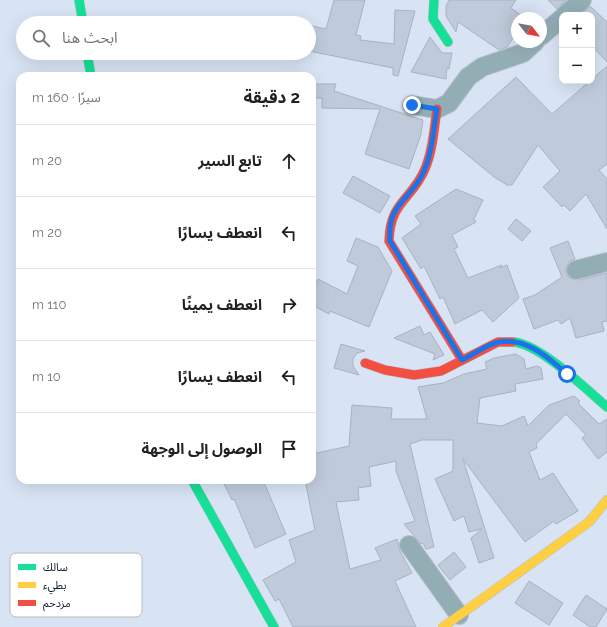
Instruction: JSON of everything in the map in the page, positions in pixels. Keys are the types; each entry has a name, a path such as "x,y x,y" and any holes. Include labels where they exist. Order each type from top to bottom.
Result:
{"street":[{"path":"79,0 82,16"},
{"path":"434,0 433,19 448,42"},
{"path":"568,12 582,0"},
{"path":"547,31 559,21"},
{"path":"412,105 437,109 449,103 468,77 482,67 523,53 528,48"},
{"path":"88,60 90,72"},
{"path":"437,109 428,161 421,178 394,210 389,230 390,241 462,360"},
{"path":"576,270 607,262"},
{"path":"365,363 385,370 414,375 441,371 498,342 518,342 550,359 607,407"},
{"path":"194,484 274,627"},
{"path":"444,627 589,522 607,500"},
{"path":"408,545 459,615"}],"building":[{"path":"334,0 365,0 356,35 361,36 360,40 394,44 395,10 415,11 398,76 393,75 393,68 316,52 316,27 326,29"},
{"path":"449,0 516,0 511,8 517,12 511,12 511,41 507,47 499,50 458,22 456,32 446,16 446,6"},
{"path":"548,0 566,0 557,9"},
{"path":"590,6 607,22 607,62 595,49 595,12 584,12"},
{"path":"430,37 442,53 452,53 449,69 447,68 446,79 411,72"},
{"path":"607,66 607,164 599,170 607,179 607,229 586,194 570,211 564,205 562,207 543,187 560,171 538,145 512,185 507,185 494,177 448,139 516,77 552,114 586,84 595,84 595,76"},
{"path":"316,84 336,84 334,91 423,120 421,134 409,169 365,154 380,109 322,108 322,98 316,98"},
{"path":"353,176 390,196 380,213 343,193"},
{"path":"456,189 483,200 474,219 476,222 452,235 458,247 454,249 468,278 502,265 500,268 507,265 519,298 493,322 482,310 455,324 443,297 440,299 424,266 421,269 402,238 421,224 415,216"},
{"path":"516,219 531,231 522,241 508,229"},
{"path":"356,238 378,247 392,271 369,327 330,311 329,314 316,307 316,283 318,279 347,294 358,266 347,261"},
{"path":"568,241 575,259 569,262 566,267 566,273 569,278 579,280 607,273 607,321 602,322 604,331 576,338 570,318 561,324 558,320 534,329 523,299 535,295 562,277 550,248"},
{"path":"420,326 424,335 430,332 444,355 433,360 435,354 394,338"},
{"path":"341,344 365,351 357,353 353,359 353,366 359,375 334,368"},
{"path":"516,354 524,359 526,369 537,366 541,368 543,379 515,384 516,391 480,398 477,423 502,426 524,416 528,426 549,405 574,396 580,401 578,403 599,424 607,419 607,452 598,459 582,438 586,435 566,414 536,444 537,448 529,452 540,480 553,473 578,511 556,524 554,521 525,542 463,459 494,558 479,563 471,538 482,529 469,532 464,516 454,521 435,479 453,471 453,440 422,440 410,444 434,547 426,549 423,543 421,544 404,524 415,521 396,471 396,461 369,467 371,486 358,488 359,500 336,502 350,569 381,560 375,548 397,539 400,551 412,573 395,581 416,627 293,627 279,599 275,601 263,580 296,562 289,540 315,530 306,484 316,484 316,453 349,446 352,405 392,408 391,419 427,419 418,387 443,383 464,374 487,369 485,362 494,358"},
{"path":"224,484 265,484 286,534 255,548 234,499 232,500"},
{"path":"454,552 466,567 450,580 438,565"},
{"path":"529,581 563,603 549,625 515,603"},
{"path":"586,595 607,609 596,627 590,627 573,615"}],"traffic: fast":[{"path":"79,0 82,16"},
{"path":"434,0 433,19 448,42"},
{"path":"88,60 90,72"},
{"path":"512,342 523,344 548,358 562,368 607,407"},
{"path":"194,484 274,627"}],"traffic: slow":[{"path":"443,627 589,522 607,500"}],"traffic: jam":[{"path":"437,109 428,162 420,179 397,209 393,217 389,241 462,360"},
{"path":"365,363 385,370 414,375 441,371 498,342 512,342"}],"route":[{"path":"412,105 437,109 428,161 421,178 394,210 389,230 390,241 462,360 498,342 518,342 550,359 567,374"}]}
